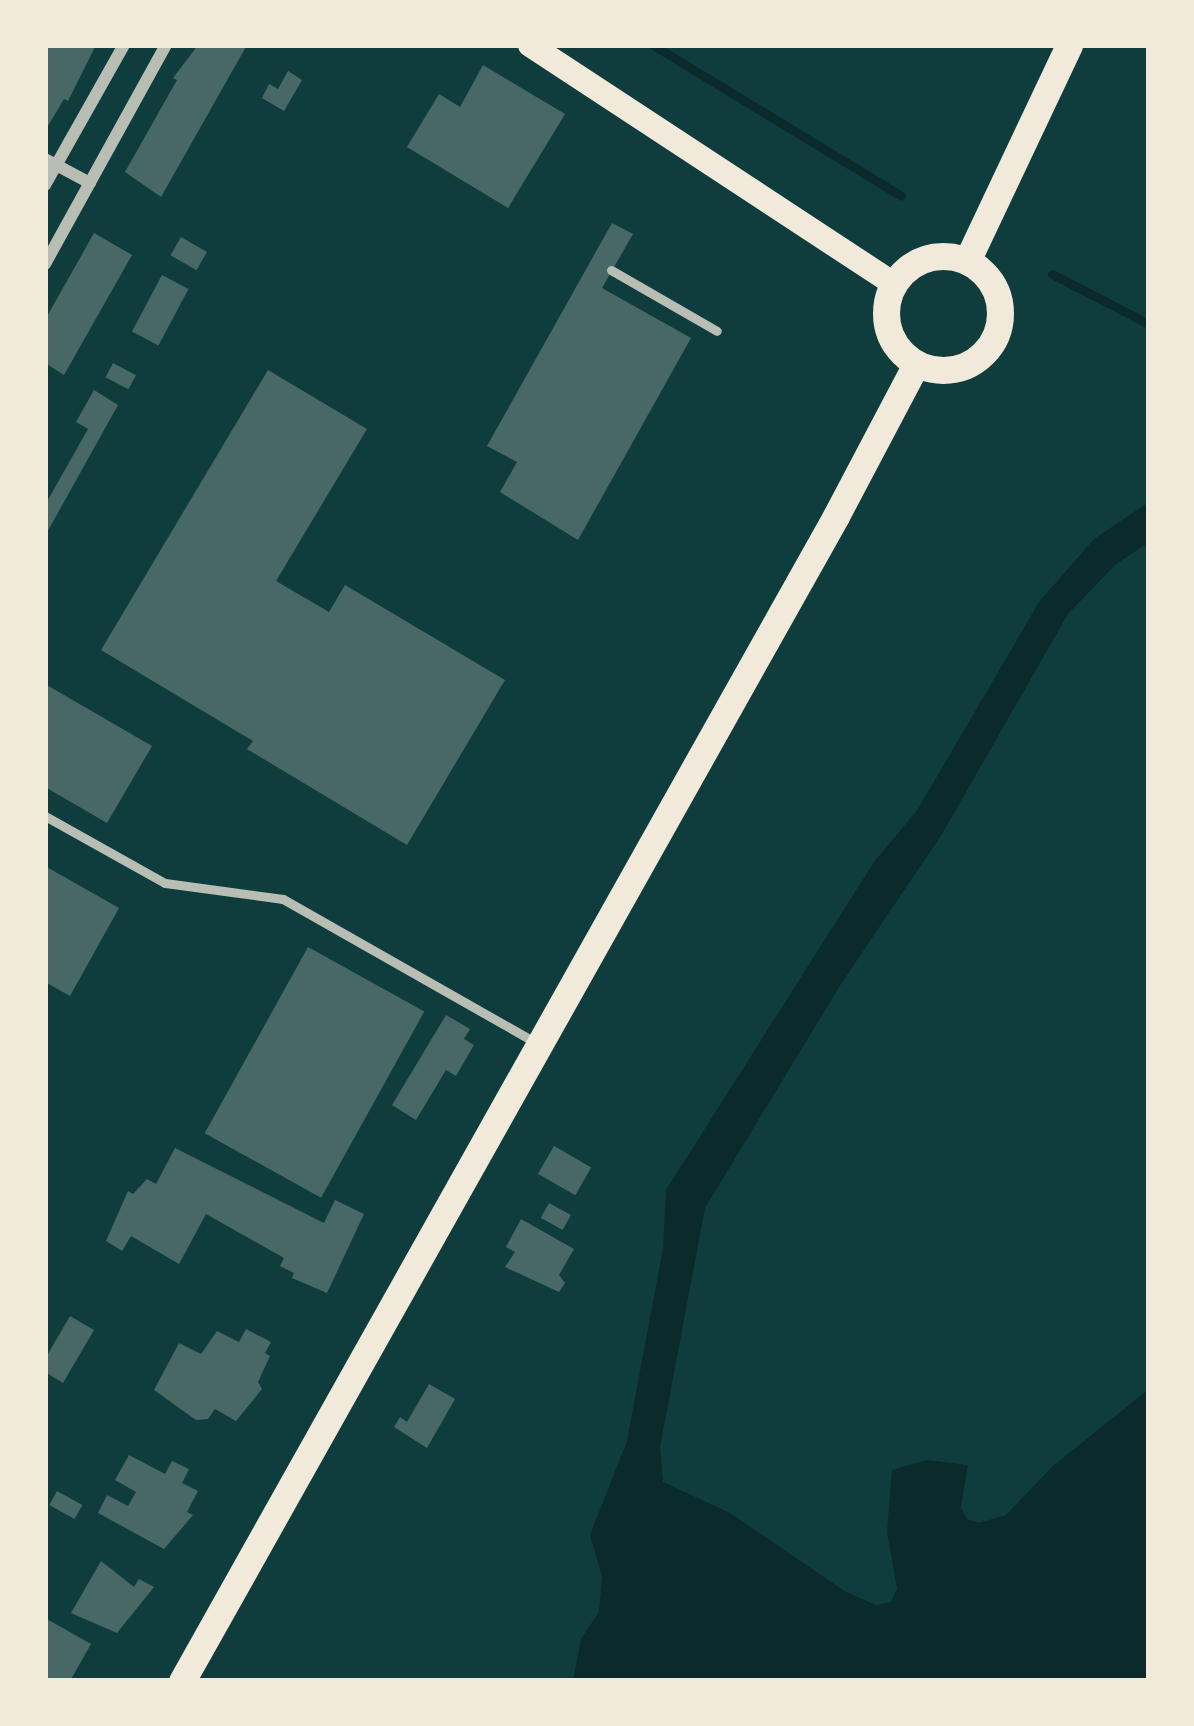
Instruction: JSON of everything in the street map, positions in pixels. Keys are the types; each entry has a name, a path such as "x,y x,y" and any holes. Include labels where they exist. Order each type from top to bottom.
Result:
{"main road":[{"path":"530,45 894,284"},
{"path":"967,261 1069,45"},
{"path":"950,256 967,261 997,294 994,338 961,368 916,364 898,349 888,329 886,306 894,284 918,262 950,256"},
{"path":"182,1681 916,364"}],"street":[{"path":"45,184 51,162 124,45"},
{"path":"45,264 166,45"},
{"path":"51,162 90,184"}],"lane":[{"path":"611,271 717,331"},
{"path":"45,817 165,883 283,899 539,1045"}],"water":[{"path":"1149,502 1149,542 1115,565 1068,614 942,834 841,984 705,1208 660,1447 663,1482 730,1513 846,1592 876,1605 891,1602 897,1589 887,1532 892,1470 926,1460 968,1465 961,1507 967,1519 979,1523 1006,1515 1053,1466 1149,1389 1149,1681 573,1681 581,1639 599,1612 602,1576 590,1535 627,1441 663,1249 666,1190 874,862 918,809 1039,602 1094,539"}],"building":[{"path":"48,45 96,45 68,101 64,99 45,131"},
{"path":"198,45 247,45 161,197 125,172 177,80 173,78"},
{"path":"483,65 565,114 508,208 407,147 439,94 460,107"},
{"path":"288,71 302,80 284,111 262,98 269,84 278,89"},
{"path":"612,223 633,234 602,288 691,338 578,540 500,492 517,462 487,446"},
{"path":"94,233 132,255 64,375 45,363 45,320"},
{"path":"181,237 207,252 196,270 170,255"},
{"path":"162,275 188,289 158,346 132,332"},
{"path":"113,363 136,375 128,389 105,377"},
{"path":"268,370 367,429 276,581 329,612 345,585 505,680 407,845 247,749 253,741 101,650"},
{"path":"94,390 118,405 45,536 45,505 88,429 76,422"},
{"path":"45,684 152,746 107,823 45,787"},
{"path":"45,866 119,908 70,996 45,982"},
{"path":"308,947 424,1011 321,1198 205,1133"},
{"path":"446,1015 470,1029 464,1039 474,1045 456,1076 446,1070 416,1120 392,1105"},
{"path":"554,1146 591,1168 575,1195 538,1174"},
{"path":"175,1148 324,1223 335,1200 364,1214 327,1293 292,1278 294,1273 280,1266 284,1258 206,1214 179,1264 131,1236 122,1251 106,1241 128,1191 133,1194 147,1179 156,1184"},
{"path":"549,1203 571,1215 563,1230 541,1218"},
{"path":"521,1219 574,1249 559,1275 565,1283 559,1292 505,1267 515,1252 506,1247"},
{"path":"70,1316 94,1330 63,1383 45,1372 45,1359"},
{"path":"246,1329 271,1342 265,1353 270,1356 258,1382 262,1389 236,1421 215,1409 208,1419 196,1420 154,1390 179,1343 201,1354 217,1331 239,1342"},
{"path":"429,1384 455,1399 427,1448 394,1427 400,1417 407,1422"},
{"path":"129,1455 165,1474 172,1461 189,1469 182,1483 198,1491 187,1512 193,1515 164,1549 98,1513 107,1495 128,1506 136,1492 115,1480"},
{"path":"57,1491 82,1505 75,1519 49,1505"},
{"path":"101,1561 134,1587 139,1579 154,1587 117,1633 71,1613"},
{"path":"45,1618 91,1644 70,1681 45,1681"}],"waterway":[{"path":"653,45 901,196"},
{"path":"1052,274 1149,324"}]}
